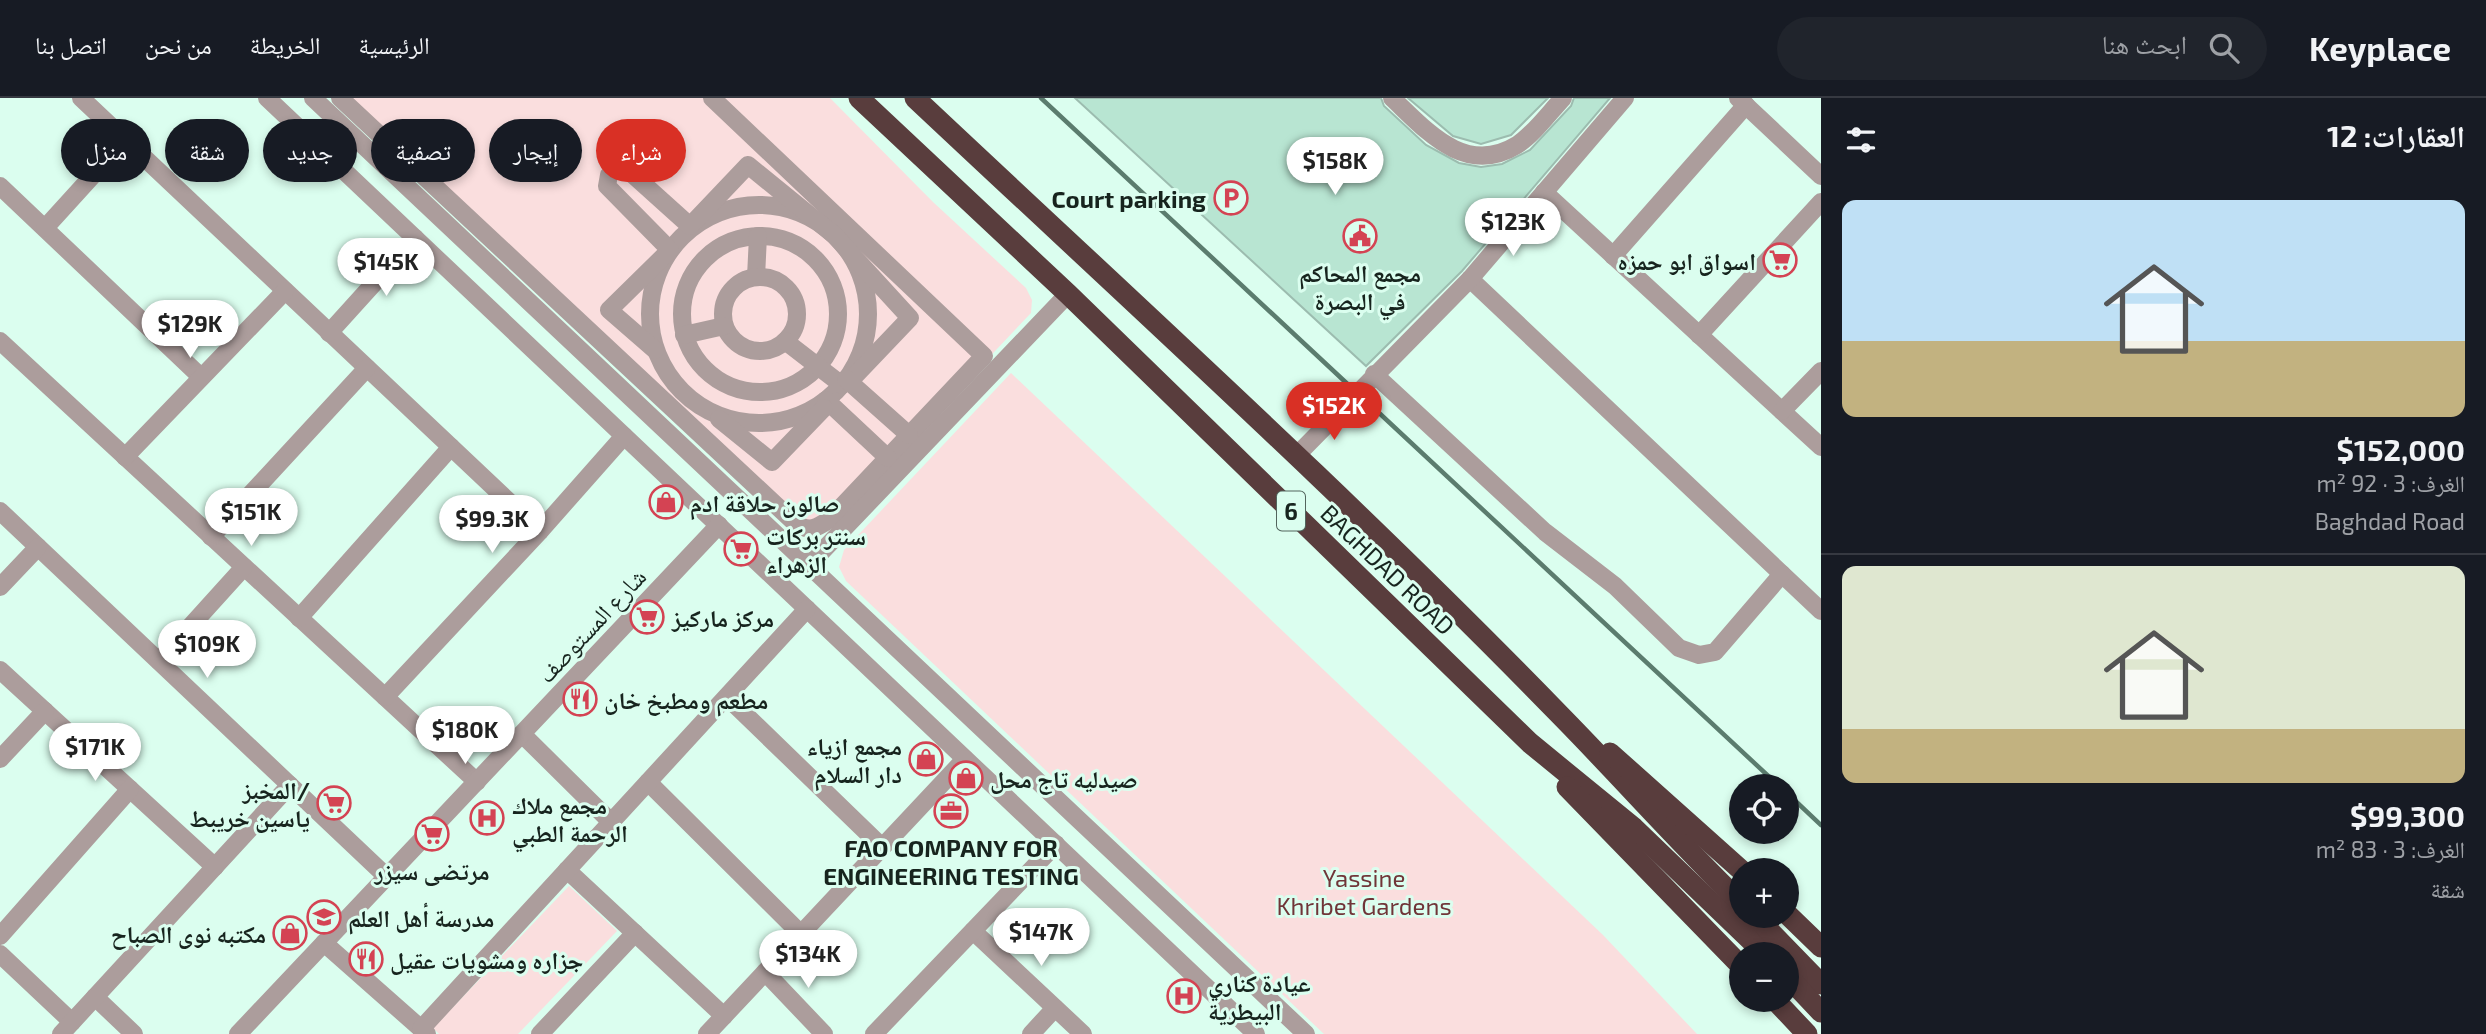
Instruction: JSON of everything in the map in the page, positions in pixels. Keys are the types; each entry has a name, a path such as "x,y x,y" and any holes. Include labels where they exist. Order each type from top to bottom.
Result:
{"highway":[{"name":"BAGHDAD ROAD","path":"859,98 1068,295 1530,743 1729,905"},
{"name":"BAGHDAD ROAD","path":"915,98 1296,456 1562,716 1729,903"},
{"path":"1562,716 1650,787 1729,859"},
{"path":"1530,743 1567,787 1729,954"},
{"path":"1799,926 1821,947"},
{"path":"1767,928 1821,984"},
{"path":"1799,989 1821,1012"},
{"path":"1786,1012 1807,1034"}],"street":[{"path":"81,98 103,119"},
{"path":"267,98 1256,1034"},
{"path":"313,98 1306,1034"},
{"path":"340,98 804,529 815,529 830,519 984,356 712,98"},
{"path":"1392,98 1438,142 1456,151 1476,154 1498,152 1519,144 1563,98"},
{"path":"1296,456 1345,403 1470,279 1625,98"},
{"path":"1614,256 1742,102 1821,176"},
{"path":"151,165 540,531"},
{"path":"748,165 834,235 910,318 846,382 772,463 680,390 655,350 609,310 669,252 748,165"},
{"path":"697,267 669,252 607,186 608,175 616,169 630,172 690,226 718,213 759,205 799,213 834,235 859,270 868,312 860,354 846,382"},
{"path":"44,228 86,182"},
{"path":"0,186 201,377"},
{"path":"1544,192 1821,447"},
{"path":"1699,335 1821,202"},
{"path":"695,223 710,254"},
{"path":"810,255 834,235"},
{"path":"756,277 758,236"},
{"path":"758,236 788,242 810,255 831,283 838,313 832,343 817,368 790,386 761,392 731,387 705,370 695,359 684,335 682,301 686,286 697,267 710,254 728,243 758,236"},
{"path":"329,332 415,238"},
{"path":"655,350 649,309 652,288 669,252"},
{"path":"756,277 778,282 795,303 796,321 785,341 766,350 749,349 734,341 724,326 723,308 729,292 743,280 756,277"},
{"path":"1470,279 1821,611"},
{"path":"125,457 285,291"},
{"path":"808,566 1068,295"},
{"path":"684,335 724,326"},
{"path":"0,341 477,782"},
{"path":"785,341 817,368 846,382 909,435"},
{"path":"560,375 582,352"},
{"path":"211,537 366,368"},
{"path":"680,390 705,370"},
{"path":"1782,411 1821,372"},
{"path":"1369,379 1545,532 1615,586 1679,648 1699,655 1715,652 1782,574"},
{"path":"828,401 888,458"},
{"path":"711,412 749,423 769,423 807,412 828,401"},
{"path":"384,697 540,531 624,436"},
{"path":"299,618 451,447"},
{"path":"0,511 387,877"},
{"name":"شارع المستوصف","path":"239,1034 719,525"},
{"path":"0,587 38,547"},
{"path":"159,661 244,567"},
{"path":"324,943 424,1031 567,870 807,609"},
{"path":"0,670 215,867"},
{"path":"909,706 932,683"},
{"path":"727,696 882,847"},
{"path":"0,759 45,711"},
{"path":"522,734 611,822"},
{"path":"707,1034 965,758"},
{"path":"648,782 801,934"},
{"path":"0,954 66,1028 290,785"},
{"path":"0,936 130,789"},
{"path":"874,1034 1056,844"},
{"path":"567,870 724,1016"},
{"path":"973,931 1083,1034"},
{"path":"540,1034 635,933"},
{"path":"765,972 824,1034"},
{"path":"95,997 134,1034"},
{"path":"1031,1034 1055,1007"}],"green space":[{"path":"335,98 830,98 933,202 1026,288 1032,300 1031,313 822,534 813,537 800,535 424,182 475,182 475,119 371,119 371,132"},
{"name":"Yassine Khribet Gardens","path":"1011,373 1603,935 1697,1034 1324,1034 846,581 839,567 844,550"},
{"path":"569,886 617,931 518,1034 439,1034 433,1028"}],"building":[{"name":"مجمع المحاكم في البصرة","path":"1075,98 1381,98 1384,106 1426,145 1459,163 1481,167 1502,164 1530,150 1571,106 1574,98 1610,98 1462,271 1366,366"},
{"path":"1408,98 1548,98 1511,135 1481,144 1453,136"}],"waterway":[{"path":"1041,98 1355,391"},
{"path":"1362,397 1766,774"},
{"path":"1799,804 1821,825"}],"place":[{"name":"Court parking","path":"1231,198"},
{"name":"مجمع المحاكم في البصرة","path":"1360,236"},
{"name":"اسواق ابو حمزه","path":"1780,260"},
{"name":"صالون حلاقة ادم","path":"666,502"},
{"name":"سنتر بركات الزهراء","path":"741,549"},
{"name":"مركز ماركيز","path":"647,617"},
{"name":"مطعم ومطبخ خان","path":"580,699"},
{"name":"مجمع ازياء دار السلام","path":"926,759"},
{"name":"صيدليه تاج محل","path":"966,778"},
{"name":"المخبز/ ياسين خريبط","path":"334,803"},
{"name":"FAO COMPANY FOR ENGINEERING TESTING","path":"951,811"},
{"name":"مجمع ملاك الرحمة الطبي","path":"487,818"},
{"name":"مرتضى سيزر","path":"432,834"},
{"name":"مدرسة أهل العلم","path":"324,917"},
{"name":"مكتبه نوى الصباح","path":"290,933"},
{"name":"جزاره ومشويات عقيل","path":"366,959"},
{"name":"عيادة كناري البيطرية","path":"1184,996"}]}
